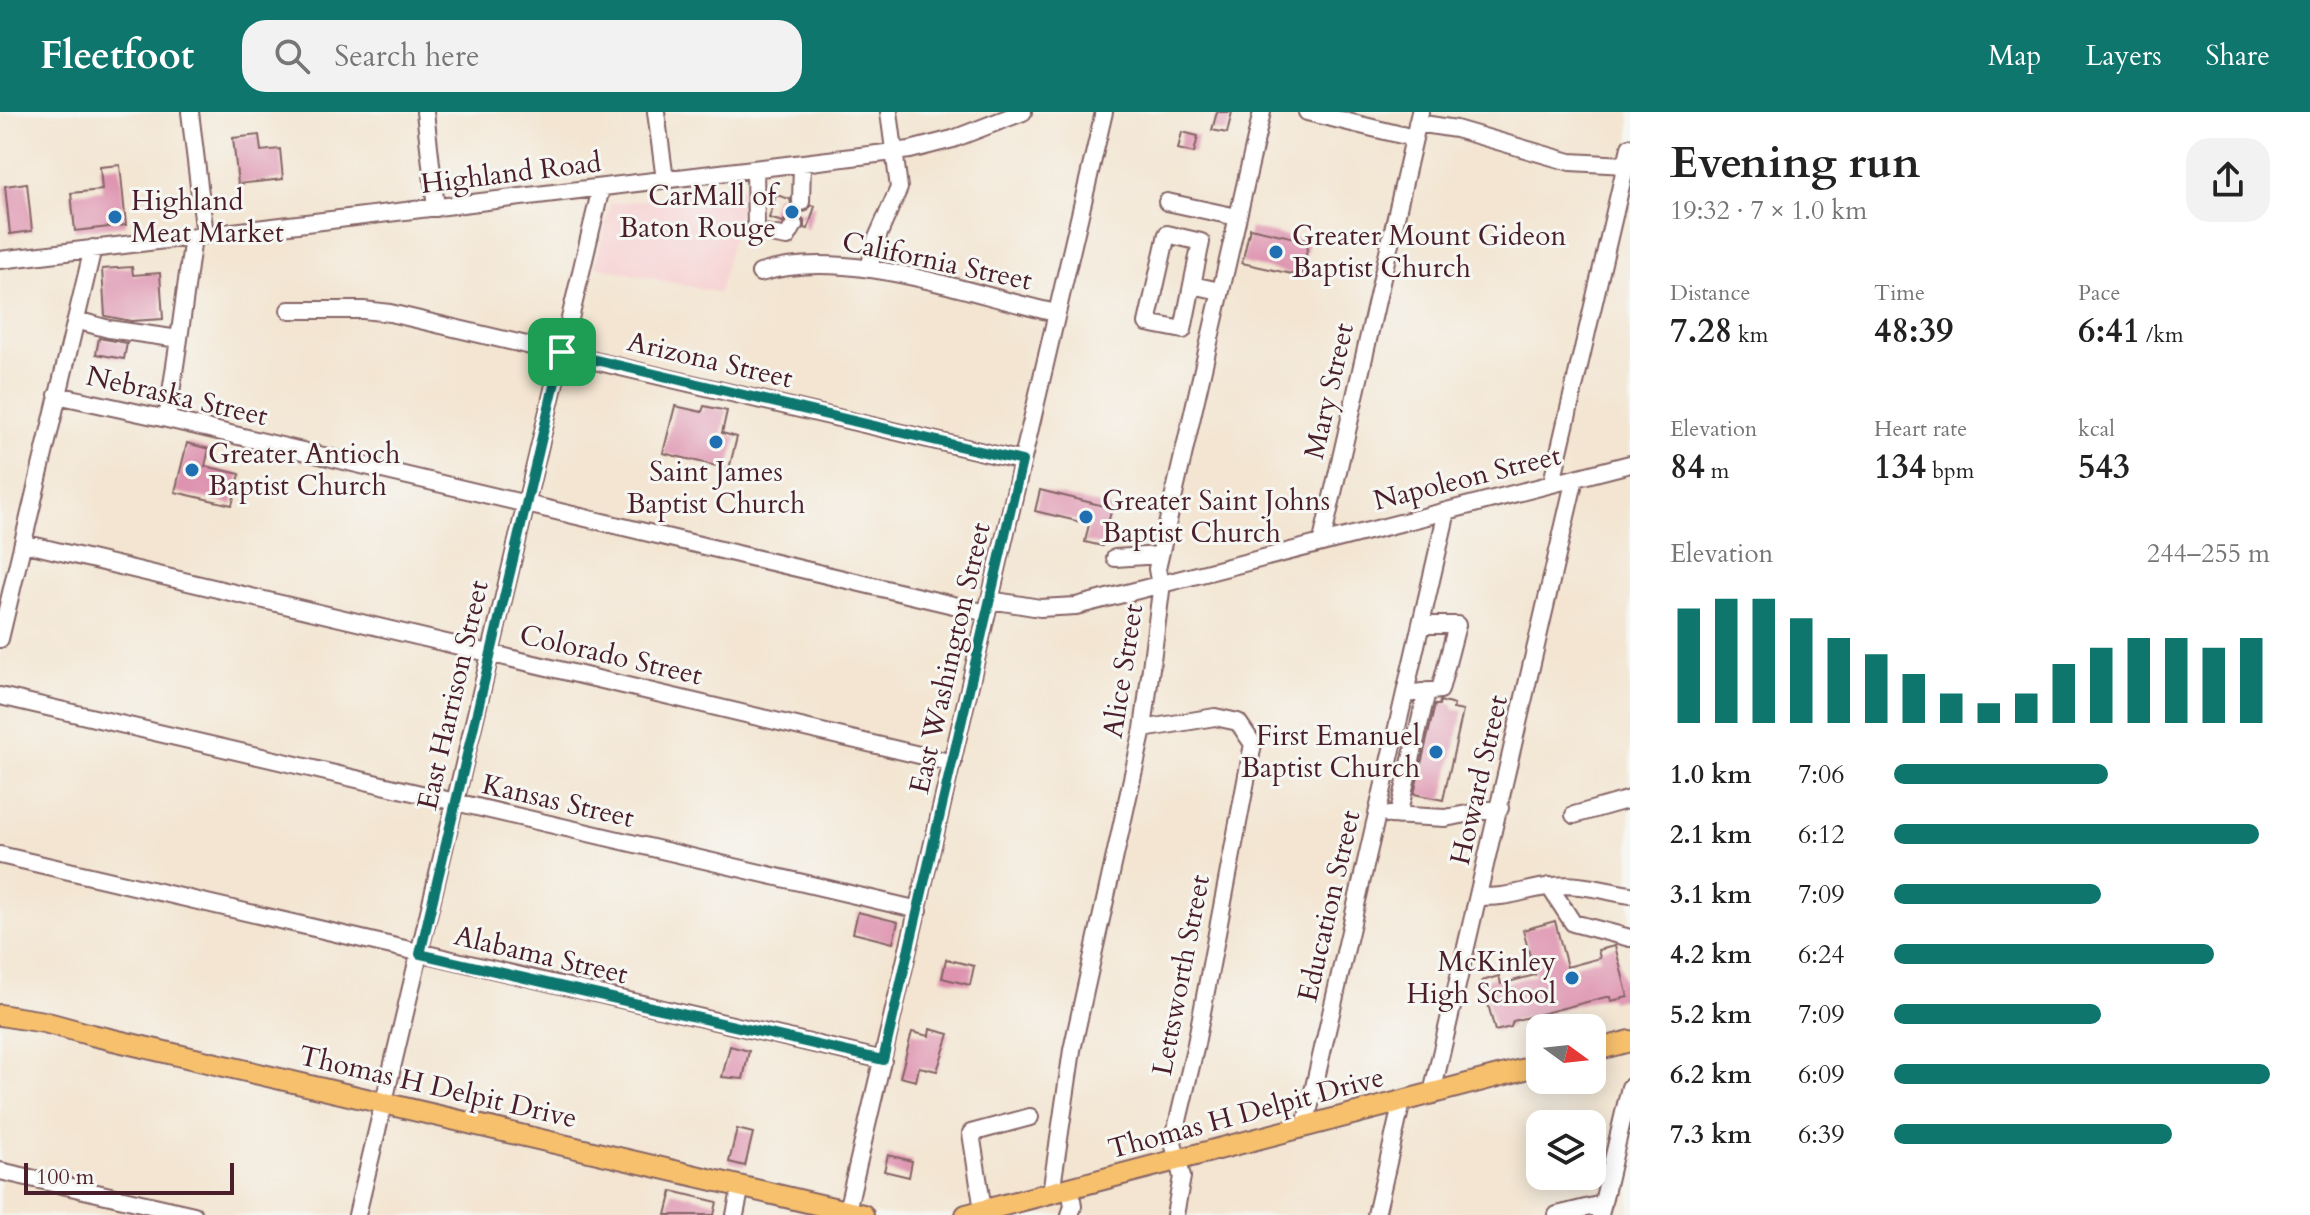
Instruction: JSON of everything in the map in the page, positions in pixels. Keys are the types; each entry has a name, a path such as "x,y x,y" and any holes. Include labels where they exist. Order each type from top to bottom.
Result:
{"main road":[{"name":"Thomas H Delpit Drive","path":"0,1015 44,1022 852,1214"},
{"path":"1606,1047 1630,1041"},
{"name":"Thomas H Delpit Drive","path":"983,1212 1526,1069"}],"street":[{"path":"167,419 199,236 190,112"},
{"path":"425,112 436,208"},
{"path":"656,112 665,180"},
{"path":"869,269 876,240 899,188 889,112"},
{"name":"Highland Road","path":"0,260 895,152 926,147 998,116 1023,112"},
{"name":"East Washington Street","path":"852,1214 883,1060 1104,112"},
{"name":"Alice Street","path":"1070,1215 1073,1206 1060,1190 1072,1050 1143,729 1161,591 1157,569 1262,112"},
{"path":"1307,112 1456,129 1570,162 1626,165"},
{"name":"Mary Street","path":"1322,541 1417,124"},
{"path":"1552,482 1630,147"},
{"path":"801,202 802,164"},
{"path":"755,169 756,228 759,232 787,237 794,225"},
{"name":"East Harrison Street","path":"357,1215 601,188"},
{"path":"1167,202 1237,217"},
{"path":"1167,234 1201,242 1192,285 1183,330 1147,323 1167,234"},
{"path":"0,639 93,248"},
{"name":"California Street","path":"760,273 807,264 850,265 1056,313"},
{"path":"1192,285 1220,291"},
{"name":"Arizona Street","path":"289,310 390,313 1022,461"},
{"path":"76,320 109,329 179,339"},
{"name":"Nebraska Street","path":"57,395 988,606"},
{"name":"Napoleon Street","path":"988,606 1063,608 1630,464"},
{"name":"Howard Street","path":"1432,1093 1575,478"},
{"name":"Education Street","path":"1305,1126 1447,511"},
{"name":"Colorado Street","path":"23,543 953,763"},
{"path":"1115,558 1160,555"},
{"path":"1405,694 1440,690 1457,625 1421,625"},
{"path":"1398,816 1427,691"},
{"name":"Kansas Street","path":"0,696 919,910"},
{"name":"Lettsworth Street","path":"1143,729 1215,717 1238,722 1253,744 1195,1049 1173,1142 1182,1177 1175,1215"},
{"path":"1574,815 1630,799"},
{"path":"1377,814 1445,818 1500,808"},
{"name":"Alabama Street","path":"0,855 883,1060"},
{"path":"1479,896 1494,898 1549,886 1569,885 1630,895"},
{"path":"1549,886 1573,923 1630,938"},
{"path":"1557,1215 1601,1210 1630,1087"},
{"path":"1376,1215 1402,1101"},
{"path":"983,1212 971,1133 1030,1117"},
{"path":"0,1171 194,1215"},
{"path":"735,1215 741,1186"}],"shaded area":[{"path":"745,187 719,293 595,266 610,204"}],"building":[{"path":"1217,112 1232,112 1227,133 1212,130"},
{"path":"1182,132 1198,136 1194,153 1178,149"},
{"path":"259,135 261,151 280,149 283,179 238,184 233,138"},
{"path":"120,165 126,225 75,231 71,193 102,190 100,167"},
{"path":"27,183 32,231 10,234 5,186"},
{"name":"CarMall of Baton Rouge","path":"776,195 790,199 792,208 800,213 807,211 811,205 815,206 808,229 804,228 804,220 799,215 789,215 783,222 769,218"},
{"name":"Greater Mount Gideon Baptist Church","path":"1250,228 1309,241 1301,276 1242,263"},
{"path":"132,267 133,275 160,273 163,319 131,321 105,316 102,269"},
{"path":"99,338 127,343 124,359 96,354"},
{"name":"Saint James Baptist Church","path":"675,406 702,412 704,406 727,411 722,433 737,437 729,469 663,453"},
{"path":"187,443 209,449 205,466 240,474 232,505 175,492"},
{"name":"Greater Saint Johns Baptist Church","path":"1040,490 1112,508 1102,546 1085,542 1089,524 1035,511"},
{"name":"First Emanuel Baptist Church","path":"1440,701 1463,711 1443,800 1414,794 1435,705 1439,705"},
{"path":"858,912 898,922 893,943 853,933"},
{"name":"McKinley High School","path":"1555,921 1567,967 1600,958 1598,950 1615,946 1628,997 1611,1001 1610,997 1606,997 1540,1014 1526,1014 1526,1018 1513,1021 1511,1027 1495,1031 1482,981 1499,976 1501,984 1535,975 1523,930"},
{"path":"946,959 974,966 970,985 942,978"},
{"path":"930,1029 949,1034 937,1071 919,1067 916,1081 900,1077 912,1032 929,1036"},
{"path":"730,1046 749,1051 743,1079 722,1077"},
{"path":"737,1129 753,1133 745,1166 729,1162"},
{"path":"888,1155 912,1161 909,1177 884,1171"},
{"path":"672,1191 717,1202 714,1215 666,1215"}],"place":[{"name":"CarMall of Baton Rouge","path":"792,212"},
{"name":"Highland Meat Market","path":"115,217"},
{"name":"Greater Mount Gideon Baptist Church","path":"1276,252"},
{"name":"Saint James Baptist Church","path":"716,442"},
{"name":"Greater Antioch Baptist Church","path":"192,470"},
{"name":"Greater Saint Johns Baptist Church","path":"1086,517"},
{"name":"First Emanuel Baptist Church","path":"1436,752"},
{"name":"McKinley High School","path":"1572,978"}],"route":[{"path":"562,352 1022,461 883,1060 420,954 562,352"}]}
